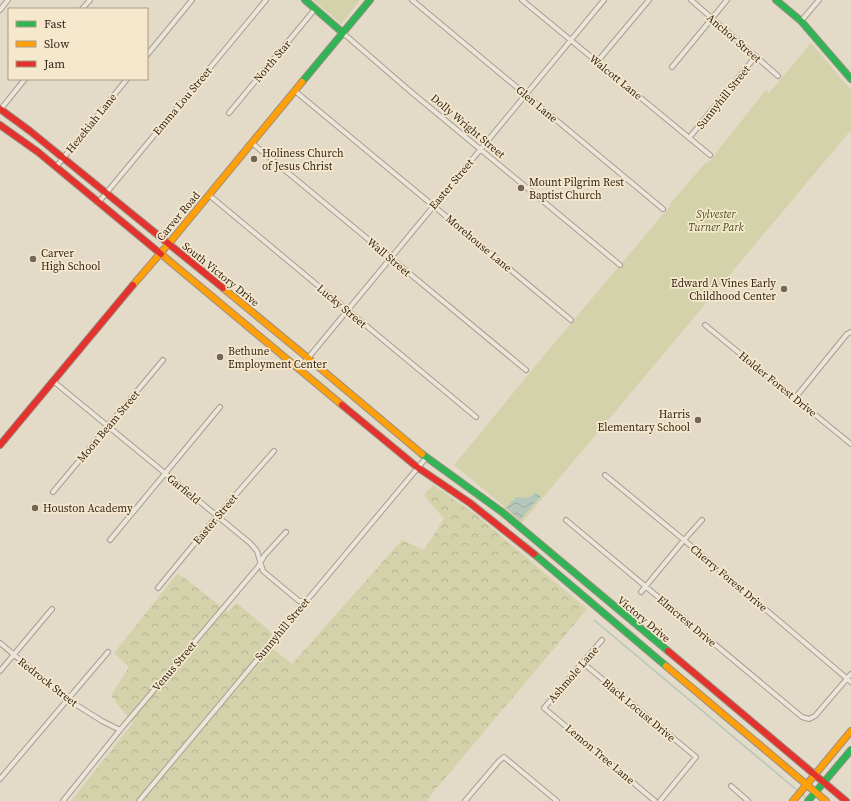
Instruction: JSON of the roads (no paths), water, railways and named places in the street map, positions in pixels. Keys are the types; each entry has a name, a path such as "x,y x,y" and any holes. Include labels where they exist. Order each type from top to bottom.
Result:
{"main road":[{"name":"Dolly Wright Street","path":"305,0 343,33"},
{"name":"Carver Road","path":"0,445 370,0"},
{"path":"776,0 801,21 851,79"},
{"name":"South Victory Drive","path":"0,110 63,157 308,358 426,458"},
{"name":"South Victory Drive","path":"0,125 38,152 417,468"},
{"path":"231,313 240,302"},
{"name":"Victory Drive","path":"426,458 479,495 525,532 846,801"},
{"name":"Victory Drive","path":"417,468 470,503 518,541 712,704 805,787 812,796 826,801"},
{"path":"518,541 525,532"},
{"path":"615,622 622,613"},
{"path":"712,704 719,695"},
{"path":"793,801 851,731"},
{"path":"812,796 851,750"}],"street":[{"path":"0,10 8,0"},
{"path":"83,8 90,0"},
{"path":"148,54 192,0"},
{"name":"Emma Lou Street","path":"98,203 266,0"},
{"name":"Glen Lane","path":"412,0 663,209"},
{"name":"Walcott Lane","path":"522,0 710,155"},
{"name":"Easter Street","path":"299,369 604,0"},
{"path":"597,62 648,0"},
{"name":"Anchor Street","path":"691,0 778,76"},
{"path":"672,67 727,0"},
{"path":"801,21 820,0"},
{"name":"North Star","path":"228,113 315,9"},
{"name":"Dolly Wright Street","path":"343,33 410,91 620,265"},
{"name":"Sunnyhill Street","path":"689,138 756,56"},
{"path":"0,110 24,80"},
{"name":"Hezekiah Lane","path":"56,167 126,80"},
{"name":"Morehouse Lane","path":"295,90 360,146 571,320"},
{"name":"Wall Street","path":"252,143 526,370"},
{"name":"Lucky Street","path":"208,195 476,417"},
{"name":"Holder Forest Drive","path":"704,325 851,444"},
{"path":"795,398 847,334 851,332"},
{"name":"Moon Beam Street","path":"53,492 163,360"},
{"name":"Garfield","path":"53,381 108,425 258,551 263,571 299,601 306,601"},
{"path":"110,540 220,407"},
{"name":"Easter Street","path":"158,588 274,450"},
{"name":"Sunnyhill Street","path":"139,801 426,458"},
{"name":"Cherry Forest Drive","path":"605,475 849,680"},
{"name":"Elmcrest Drive","path":"566,520 646,585 802,717 809,719 815,716 849,680"},
{"path":"641,592 702,520"},
{"name":"Venus Street","path":"63,801 120,730 261,562 264,556 286,532"},
{"path":"0,671 52,609"},
{"name":"Ashmole Lane","path":"544,708 602,640"},
{"name":"Redrock Street","path":"0,643 67,699 102,721 120,730"},
{"path":"0,779 108,652"},
{"name":"Black Locust Drive","path":"583,663 696,757 660,801"},
{"path":"849,680 851,674"},
{"name":"Lemon Tree Lane","path":"544,708 655,801"},
{"path":"465,801 504,757 557,801"},
{"path":"731,786 748,801"}],"water":[{"path":"536,493 541,496 520,520 506,508 516,497 527,498"}],"waterway":[{"path":"594,620 798,791"},
{"path":"801,793 807,799"}],"place":[{"name":"Holiness Church of Jesus Christ","path":"254,159"},
{"name":"Mount Pilgrim Rest Baptist Church","path":"521,188"},
{"name":"Carver High School","path":"33,259"},
{"name":"Edward A Vines Early Childhood Center","path":"784,289"},
{"name":"Bethune Employment Center","path":"220,357"},
{"name":"Harris Elementary School","path":"698,420"},
{"name":"Houston Academy","path":"35,508"}],"park label":[{"name":"Sylvester Turner Park","path":"716,220"}]}
